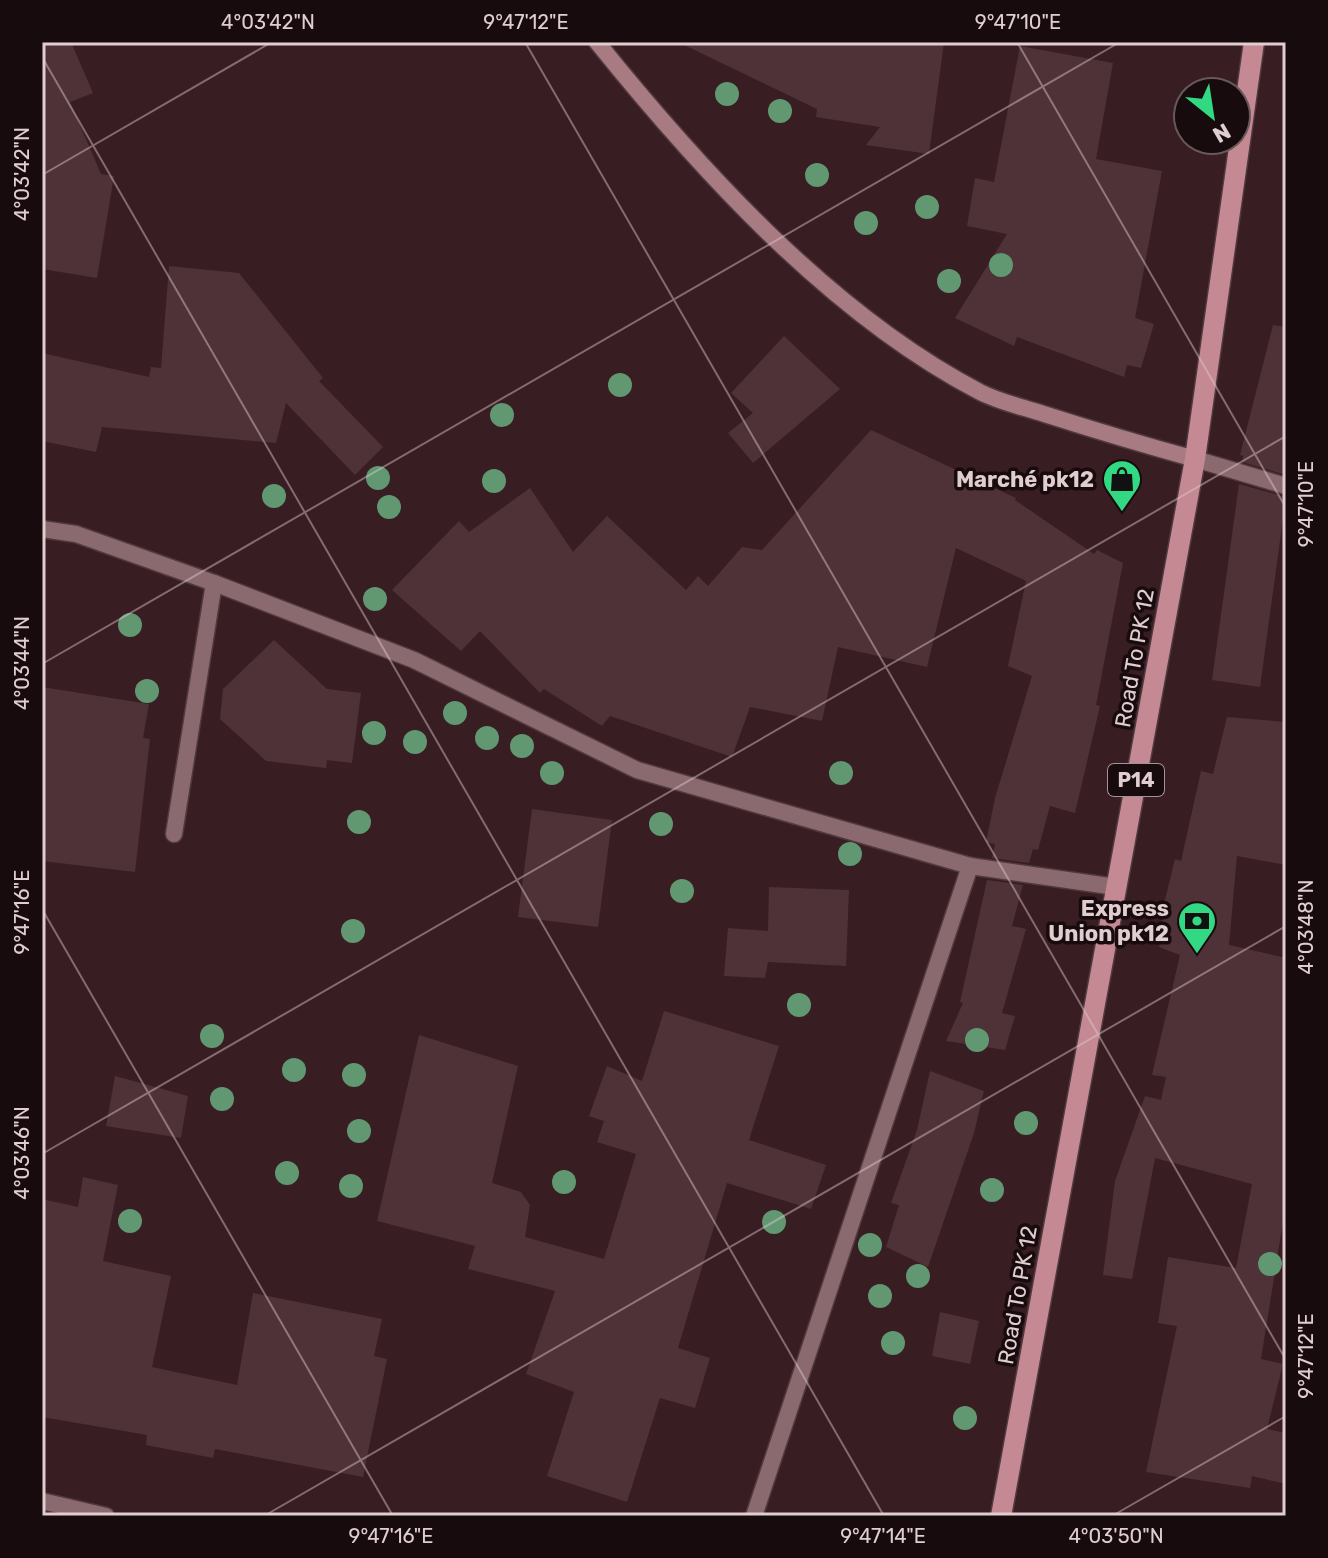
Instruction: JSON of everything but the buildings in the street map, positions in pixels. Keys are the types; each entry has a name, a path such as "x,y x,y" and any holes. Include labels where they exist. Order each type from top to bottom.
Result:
{"main road":[{"path":"597,42 671,132 770,234 874,324 982,393 1121,439 1195,459"},
{"name":"Road To PK 12","path":"1001,1516 1195,459 1254,42"}],"street":[{"path":"1195,459 1286,486"},
{"path":"42,529 76,534 414,660 637,770 970,866 1116,887"},
{"path":"174,834 214,583"},
{"path":"754,1516 970,866"},
{"path":"42,1501 106,1516"}],"place":[{"name":"Marché pk12","path":"1122,513"},
{"name":"Express Union pk12","path":"1197,955"}]}
